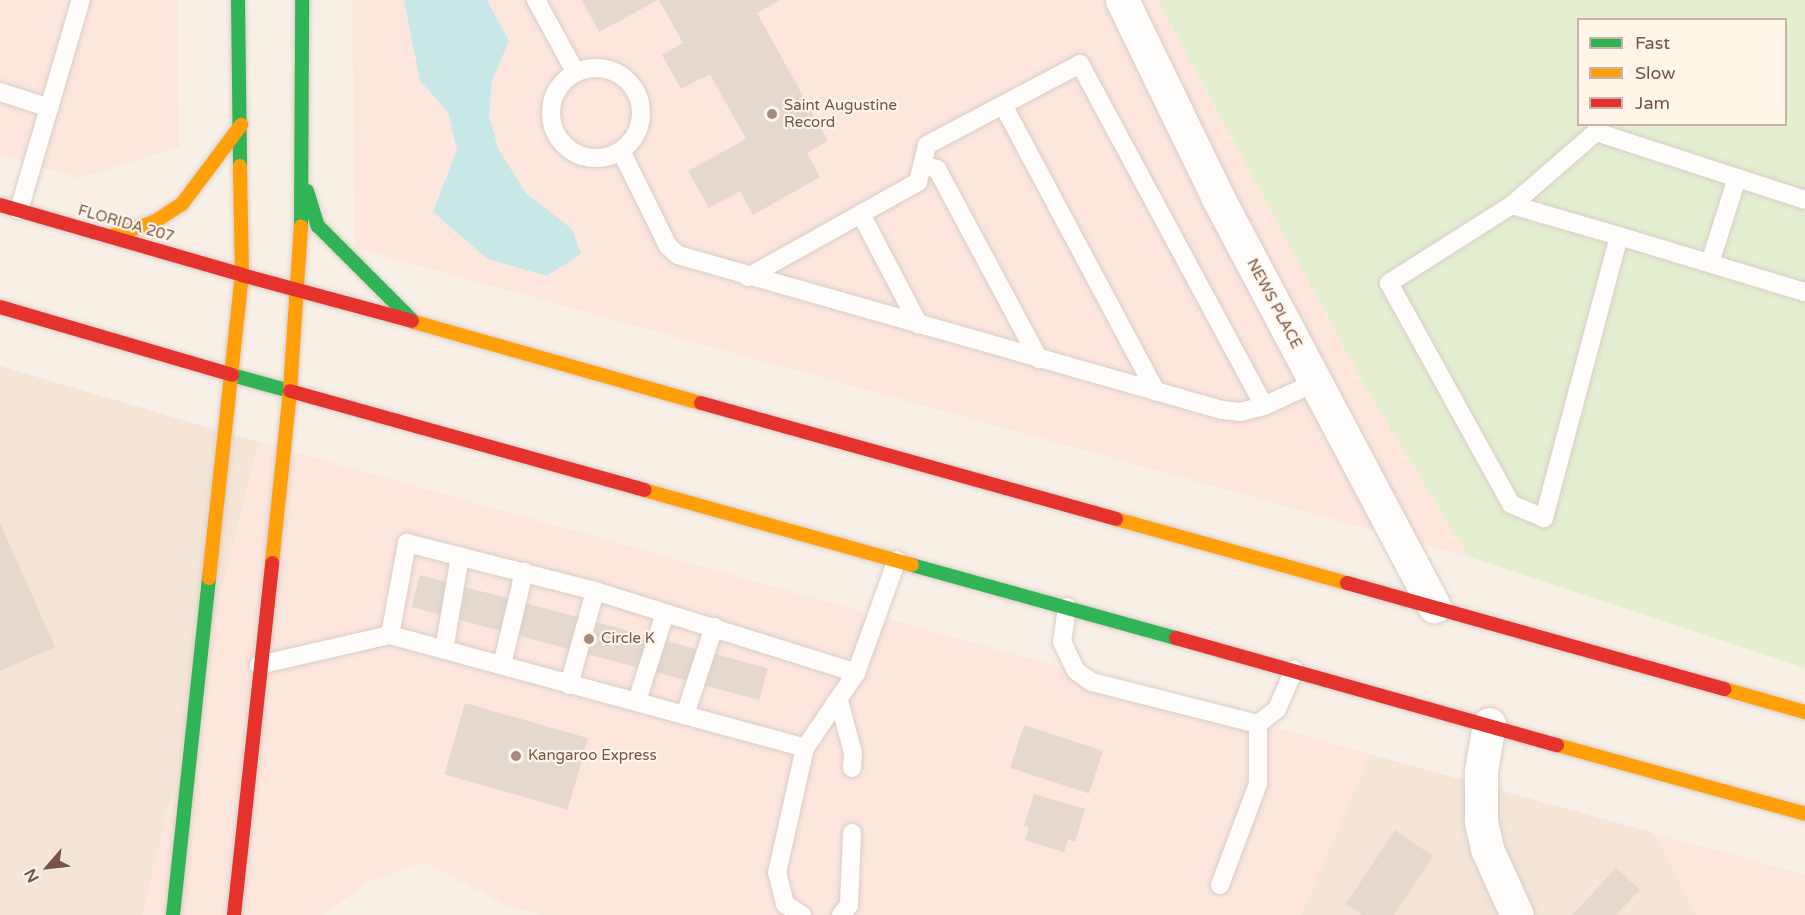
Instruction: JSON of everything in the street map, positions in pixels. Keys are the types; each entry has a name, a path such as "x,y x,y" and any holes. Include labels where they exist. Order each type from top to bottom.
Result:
{"main road":[{"path":"173,915 219,468 232,375 242,275 238,0"},
{"path":"234,915 290,391 303,177 302,0"},
{"path":"111,236 154,222 182,204 241,124"},
{"path":"303,177 318,226 414,322"},
{"name":"FLORIDA 207","path":"0,205 242,275 1434,606 1805,712"},
{"path":"0,308 232,375 1805,814"}],"street":[{"name":"NEWS PLACE","path":"1122,0 1213,188 1434,606"},
{"path":"1489,724 1481,771 1481,822 1487,849 1517,915"}],"lane":[{"path":"536,0 576,74"},
{"path":"20,210 79,1"},
{"path":"748,277 918,182 927,145 1080,64 1264,406"},
{"path":"605,69 620,75 639,98 639,128 621,151 608,157 579,155 558,136 553,122 556,94 576,74 605,69"},
{"path":"0,92 50,108"},
{"path":"1003,105 1156,392"},
{"path":"1619,236 1544,518 1511,504 1389,283 1512,205 1596,132 1805,201"},
{"path":"621,151 668,246 678,255 748,277 1222,410 1240,411 1264,406 1316,382"},
{"path":"922,165 937,169 1039,359"},
{"path":"1710,263 1737,178"},
{"path":"1512,205 1805,292"},
{"path":"861,214 919,325"},
{"path":"390,635 407,543 595,591 856,673"},
{"path":"444,650 460,556"},
{"path":"802,915 785,904 777,873 805,748 856,673 897,560"},
{"path":"502,665 524,572"},
{"path":"569,685 595,591"},
{"path":"1067,607 1062,642 1076,671 1092,682 1258,724"},
{"path":"637,701 665,613"},
{"path":"685,715 714,627"},
{"path":"259,665 390,635 805,748"},
{"path":"1258,724 1277,710 1294,670"},
{"path":"839,701 853,753 852,768"},
{"path":"1221,885 1258,784 1258,724"},
{"path":"841,915 850,897 852,833"}],"shaded area":[{"path":"0,0 177,0 179,147 79,178 0,155"},
{"path":"352,0 404,0 420,81 448,112 457,150 433,212 572,229 526,193 499,150 489,117 492,81 509,41 487,0 1158,0 1365,386 1469,557 359,249 355,246"},
{"path":"0,366 258,442 142,915 0,915"},
{"path":"258,442 1370,754 1301,915 545,915 508,906 423,862 369,882 322,915 142,915"},
{"path":"1370,754 1654,833 1697,915 1301,915"},
{"path":"1654,833 1805,875 1805,915 1697,915"}],"green space":[{"path":"1158,0 1805,0 1805,668 1469,557 1365,386"}],"water":[{"path":"404,0 487,0 509,41 492,81 489,117 499,150 526,193 572,229 581,254 547,276 488,259 433,212 457,149 448,112 420,81"}],"building":[{"path":"582,0 658,0 599,32"},
{"name":"Saint Augustine Record","path":"659,0 780,0 757,13 828,141 807,153 820,177 753,215 740,191 709,208 688,171 746,139 710,74 681,89 662,55 683,43"},
{"path":"0,523 55,647 0,671"},
{"name":"Circle K","path":"420,575 768,668 759,700 411,607"},
{"name":"Kangaroo Express","path":"465,703 588,738 568,809 445,774"},
{"path":"1024,725 1103,751 1089,793 1010,768"},
{"path":"1034,794 1085,809 1075,842 1068,839 1064,852 1025,840 1029,827 1024,826"},
{"path":"1395,830 1433,856 1394,915 1363,915 1346,904"},
{"path":"1616,868 1640,890 1616,915 1572,915"}],"traffic: fast":[{"path":"238,0 240,166"},
{"path":"301,226 302,0"},
{"path":"307,191 318,226 414,322"},
{"path":"232,375 290,391"},
{"path":"912,565 1176,638"},
{"path":"173,915 209,578"}],"traffic: slow":[{"path":"111,236 154,222 182,204 241,125"},
{"path":"209,578 242,275 240,166"},
{"path":"272,563 290,391 301,226"},
{"path":"414,322 701,403"},
{"path":"644,490 912,565"},
{"path":"1116,519 1347,583"},
{"path":"1724,689 1805,712"},
{"path":"1557,745 1805,814"}],"traffic: jam":[{"path":"0,205 242,275"},
{"path":"242,275 412,321"},
{"path":"0,307 232,375"},
{"path":"290,391 644,490"},
{"path":"701,403 1116,519"},
{"path":"234,915 272,563"},
{"path":"1347,583 1724,689"},
{"path":"1176,638 1557,745"}],"place":[{"name":"Saint Augustine Record","path":"772,114"},
{"name":"Circle K","path":"589,639"},
{"name":"Kangaroo Express","path":"516,756"}]}
